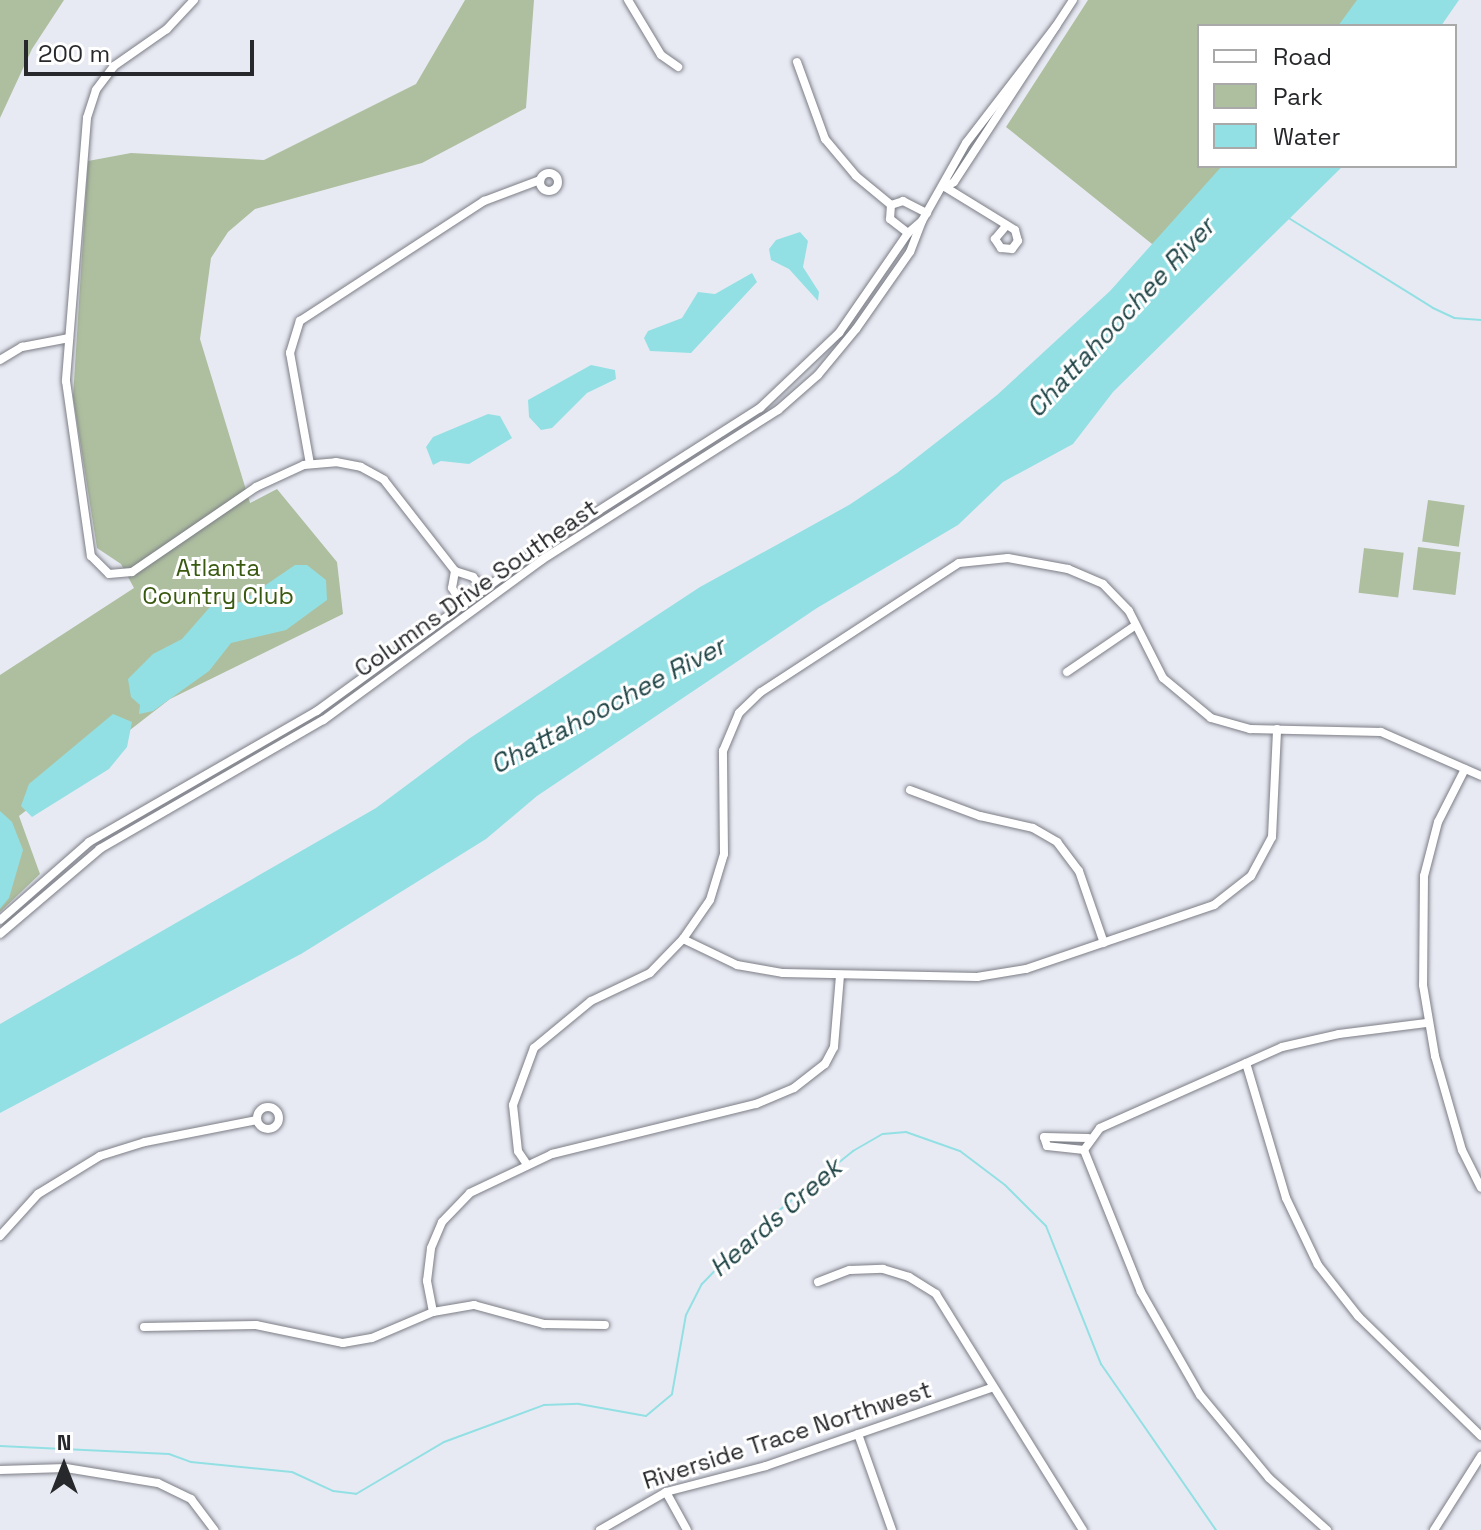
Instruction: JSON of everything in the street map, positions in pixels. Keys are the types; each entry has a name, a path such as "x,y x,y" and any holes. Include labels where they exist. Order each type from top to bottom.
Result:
{"street":[{"path":"194,0 167,29 114,66 91,103 69,338 70,437 88,546 104,572 132,572 247,493 310,464 345,463 379,476 455,571 473,577 491,598"},
{"path":"628,0 661,55 678,67"},
{"name":"Columns Drive Southeast","path":"0,920 89,842 317,711 484,589 779,392 839,333 908,233 925,217 945,187 954,182 1073,0"},
{"path":"797,62 825,139 856,176 891,205"},
{"path":"310,464 290,353 300,321 484,201 540,180"},
{"path":"945,187 1005,227"},
{"path":"891,205 903,201 925,217"},
{"path":"891,205 890,219 908,233"},
{"name":"Columns Drive Southeast","path":"0,934 100,849 313,727 491,598 750,431 793,397 875,305 918,239 925,217"},
{"path":"0,360 22,347 69,338"},
{"path":"526,1163 518,1151 513,1105 534,1048 591,1001 650,973 683,939 710,900 723,865 726,739 739,713 761,692 942,571 977,558 1008,558 1086,574 1118,596 1163,678 1192,707 1230,725 1381,732 1481,776"},
{"path":"455,571 452,588 469,614"},
{"path":"1067,672 1136,625"},
{"path":"683,939 753,969 840,975 994,976 1214,905 1251,876 1275,825 1277,729"},
{"path":"1465,769 1438,822 1424,876 1426,1023 1462,1150 1481,1188"},
{"path":"910,790 980,816 1033,828 1057,842 1079,871 1104,943"},
{"path":"433,1312 427,1269 442,1222 470,1193 526,1163 756,1104 794,1088 825,1064 834,1047 840,975"},
{"path":"1327,1530 1234,1438 1184,1369 1141,1292 1086,1165 1084,1150 1088,1138 1100,1128 1246,1063 1316,1038 1426,1023"},
{"path":"1246,1063 1286,1198 1318,1265 1358,1316 1481,1436"},
{"path":"0,1236 38,1194 100,1156 145,1142 257,1120"},
{"path":"1084,1150 1047,1146 1044,1137 1088,1138"},
{"path":"818,1282 870,1268 919,1282 947,1308 991,1388 1083,1530"},
{"path":"144,1327 256,1325 343,1343 372,1338 433,1312 474,1305 544,1324 605,1325"},
{"name":"Riverside Trace Northwest","path":"600,1530 666,1492 766,1466 991,1388"},
{"path":"858,1434 892,1530"},
{"path":"1434,1530 1481,1456"},
{"path":"0,1470 66,1468 158,1483 191,1499 214,1530"},
{"path":"666,1492 687,1530"}],"green space":[{"path":"0,0 64,0 32,49 0,118"},
{"name":"Atlanta Country Club","path":"465,0 534,0 526,108 422,163 255,209 228,232 211,258 200,339 250,503 277,489 337,562 343,614 170,699 19,816 40,874 0,912 0,675 134,588 121,564 97,548 73,397 88,161 131,153 264,160 416,84"},
{"path":"1088,0 1372,0 1356,24 1197,24 1197,168 1245,168 1157,248 1006,127"},
{"path":"1428,500 1465,505 1459,547 1422,542"},
{"path":"1418,547 1461,552 1455,595 1413,590"},
{"path":"1364,548 1404,553 1398,598 1359,593"}],"water":[{"path":"1357,0 1459,0 1442,24 1339,24"},
{"name":"Chattahoochee River","path":"1220,168 1341,168 1113,392 1073,444 1003,482 958,525 817,608 537,796 486,839 301,954 0,1113 0,1024 376,808 470,738 700,587 849,505 897,473 997,395 1110,291"},
{"path":"800,232 808,241 803,267 819,292 818,301 789,269 771,260 769,249 776,240"},
{"path":"752,273 757,282 691,353 650,351 644,338 648,331 682,318 698,292 715,294"},
{"path":"591,365 615,370 616,379 587,393 552,428 541,430 529,417 528,400"},
{"path":"488,414 500,416 512,438 469,464 441,461 433,465 426,447 433,437"},
{"path":"295,565 307,565 326,580 327,600 286,630 231,643 209,671 153,711 139,714 140,705 131,697 128,679 153,654 182,639 210,607 241,602"},
{"path":"113,714 132,722 127,747 109,769 32,817 21,806 29,784"},
{"path":"0,811 12,822 23,850 9,898 0,909"}],"waterway":[{"path":"1287,217 1433,308 1454,318 1481,320"},
{"name":"Heards Creek","path":"0,1446 169,1454 191,1462 292,1472 333,1491 356,1494 444,1442 544,1405 579,1404 646,1416 672,1394 686,1315 702,1284 751,1233 853,1151 883,1134 906,1132 960,1151 1005,1185 1046,1226 1101,1364 1216,1530"}]}
